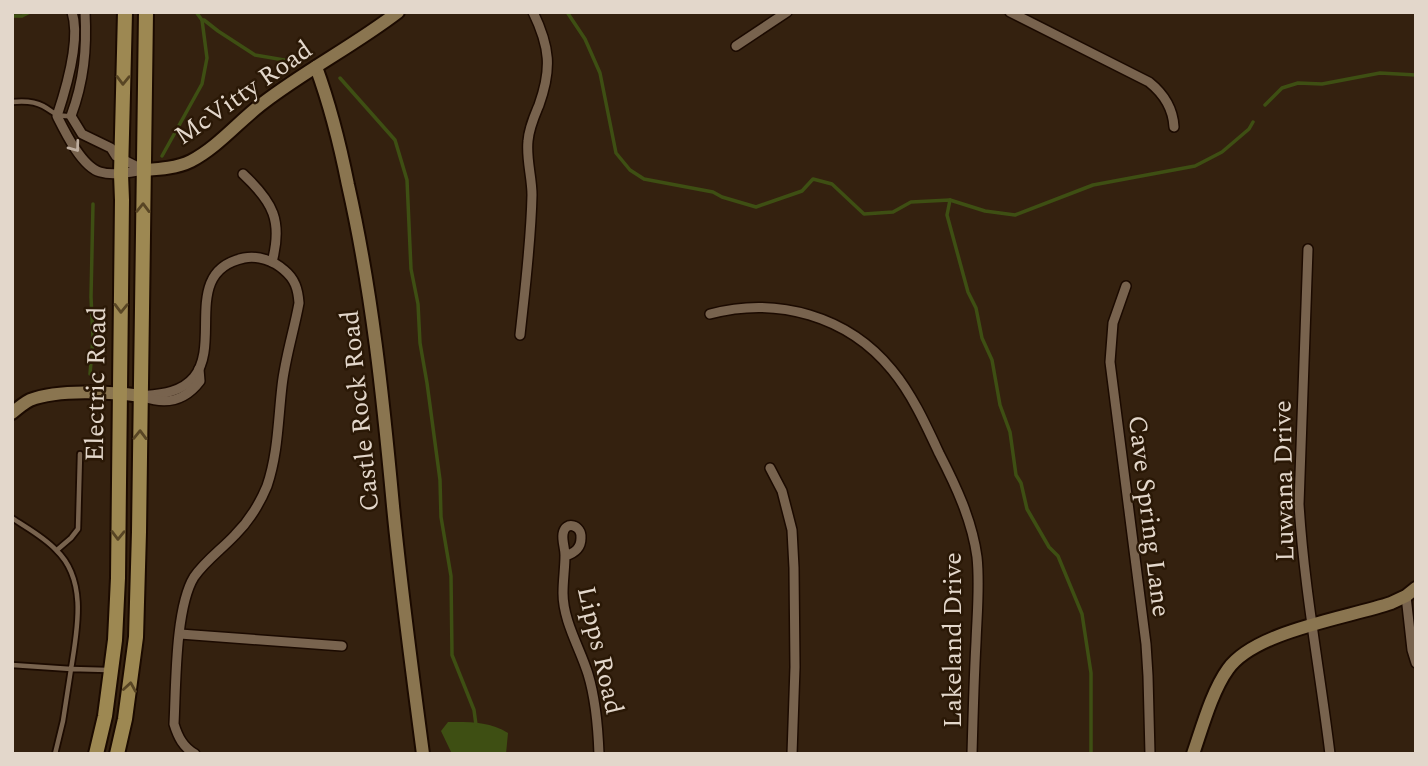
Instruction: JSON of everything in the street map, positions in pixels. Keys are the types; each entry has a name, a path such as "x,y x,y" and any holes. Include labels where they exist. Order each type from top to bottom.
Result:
{"main road":[{"name":"Electric Road","path":"96,754 112,670 118,578 125,12"},
{"name":"Electric Road","path":"117,754 125,719 136,637 146,12"}],"street":[{"path":"72,12 76,32 58,116 67,137 91,168 101,173 122,166 144,170"},
{"path":"85,12 83,78 71,116 82,134 111,148 122,166 144,170"},
{"name":"McVitty Road","path":"144,170 192,161 261,103 374,31 398,12"},
{"path":"520,335 532,192 528,141 530,127 547,79 548,64 547,49 533,12"},
{"path":"736,46 787,12"},
{"path":"1010,12 1159,89 1171,108 1174,127"},
{"name":"Castle Rock Road","path":"316,67 336,130 367,278 408,646 423,754"},
{"path":"243,174 257,188 272,210 278,235 272,262"},
{"name":"Luwana Drive","path":"1308,249 1300,534 1330,754"},
{"path":"12,413 30,400 48,396 120,393 157,401 178,400 192,391 200,381 206,300 213,278 220,270 243,258 253,257 272,262 291,276 298,292 299,303 282,385 273,466 266,489 243,526 194,578 183,607 174,724 183,744 195,754"},
{"name":"Cave Spring Lane","path":"1126,286 1113,323 1110,362 1146,644 1150,754"},
{"name":"Lakeland Drive","path":"710,314 740,308 763,308 793,310 827,321 848,330 876,352 908,393 964,505 974,540 978,580 972,754"},
{"path":"770,468 788,508 793,542 795,667 792,754"},
{"name":"Lipps Road","path":"565,556 563,605 589,677 599,754"},
{"path":"1193,754 1219,683 1235,660 1248,650 1266,642 1369,611 1411,592 1412,650 1416,663"},
{"path":"180,634 342,646"}],"lane":[{"path":"12,102 41,105 58,116 71,116"},
{"path":"57,550 78,528 80,454"},
{"path":"12,518 57,550 70,569 78,605 63,721 55,754"},
{"path":"12,665 112,670"}],"shaded area":[{"path":"448,722 471,722 501,729 508,733 506,754 452,754 441,731"}],"waterway":[{"path":"12,16 22,16 30,12"},
{"path":"196,12 202,20 255,55 296,62"},
{"path":"567,12 585,39 600,73 616,153 630,170 644,179 713,192 756,207 802,191 813,179 832,184 864,214 893,212 911,202 950,200 985,211 1015,215 1093,185 1195,166 1222,152 1249,129 1253,122"},
{"path":"162,156 202,84 207,58 202,20"},
{"path":"1265,105 1282,88 1298,83 1322,84 1380,73 1416,75"},
{"path":"340,78 395,140 407,180 411,269 418,304 420,343 440,480 441,517 451,576 452,655 474,710 476,725"},
{"path":"950,200 947,215 968,292 976,308 982,338 992,360 1000,405 1010,432 1016,475 1021,483 1027,509 1049,547 1058,556 1082,614 1091,673 1091,754"},
{"path":"90,374 93,338 93,204"}]}
